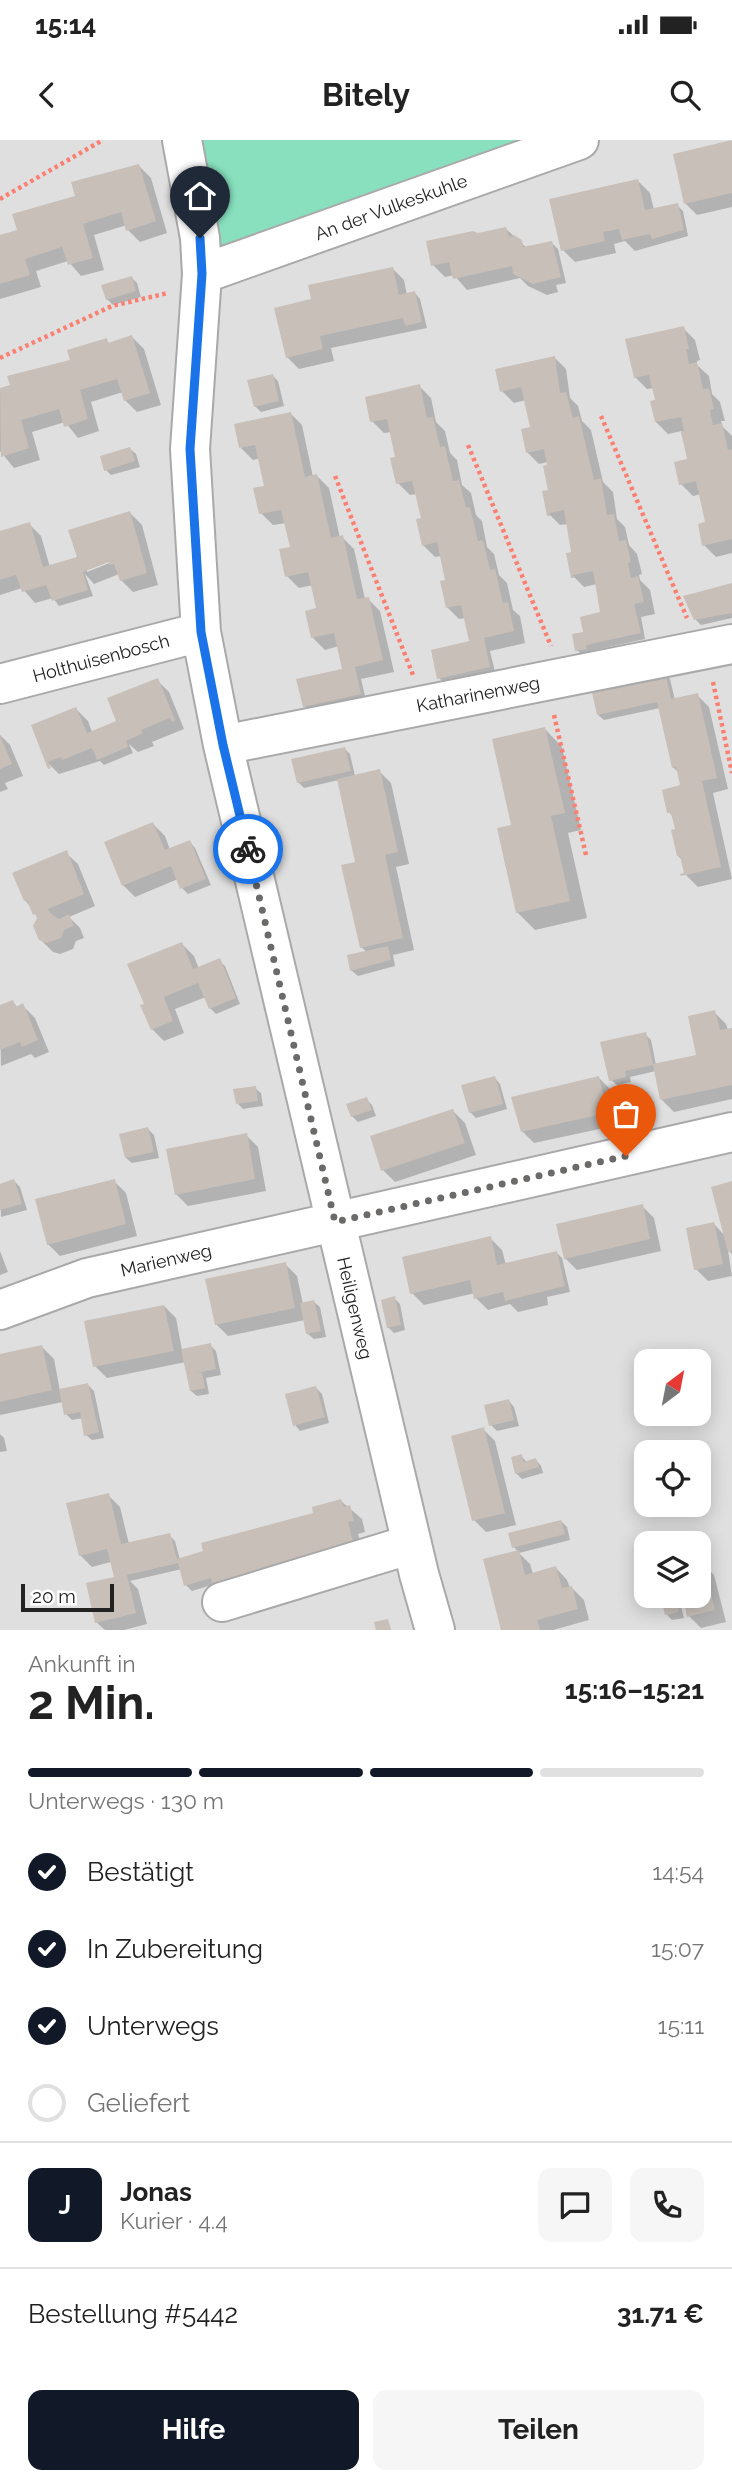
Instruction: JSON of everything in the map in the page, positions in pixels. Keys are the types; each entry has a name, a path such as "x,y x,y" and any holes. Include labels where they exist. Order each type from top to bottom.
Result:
{"street":[{"name":"Heiligenweg","path":"182,140 201,266 190,449 201,632 223,745 412,1544 435,1630"},
{"name":"An der Vulkeskuhle","path":"201,266 579,140"},
{"name":"Holthuisenbosch","path":"0,684 201,632"},
{"name":"Katharinenweg","path":"223,745 713,649"},
{"name":"Marienweg","path":"0,1310 87,1278 732,1132"},
{"path":"222,1602 412,1544"}],"path":[{"path":"0,200 103,140"},
{"path":"0,358 201,266"},
{"path":"601,416 713,649 732,774"},
{"path":"468,445 555,678 586,855"},
{"path":"335,476 425,705"}],"shaded area":[{"path":"0,140 732,140 732,1630 0,1630"}],"green space":[{"path":"182,140 579,140 202,274"}],"building":[{"path":"732,140 732,193 684,204 673,154"},
{"path":"139,164 156,221 126,231 121,212 83,224 93,258 68,265 62,247 25,259 30,275 0,284 0,235 17,230 12,214 75,196 71,182"},
{"path":"638,179 645,210 678,203 684,230 652,239 650,234 622,240 619,229 603,232 605,241 561,251 549,199"},
{"path":"506,227 509,237 514,235 522,240 523,247 552,241 561,277 533,284 513,274 512,266 453,279 449,262 431,266 426,241"},
{"path":"393,267 399,295 415,291 422,322 405,326 403,318 320,336 323,349 286,358 274,308 311,299 308,285"},
{"path":"132,276 136,291 106,300 101,285"},
{"path":"684,326 689,364 697,362 703,389 709,388 714,409 710,410 713,425 722,423 728,450 732,449 732,539 702,546 698,524 705,522 696,481 679,485 674,462 687,459 681,432 684,431 681,417 655,422 650,401 655,400 649,375 634,378 625,339"},
{"path":"132,335 150,393 124,401 117,379 80,390 88,419 64,427 59,409 21,420 29,448 1,457 0,388 10,385 7,376 70,360 67,350 107,338 108,343"},
{"path":"555,356 560,393 566,392 573,418 579,416 594,480 601,478 607,515 614,514 619,541 626,540 631,578 638,576 644,602 634,604 641,633 586,645 587,649 575,651 572,634 583,632 580,617 600,612 593,571 573,575 574,578 571,578 566,553 571,552 564,510 547,516 542,491 548,490 543,466 547,465 544,449 526,453 521,429 530,427 521,387 500,392 495,369"},
{"path":"273,374 279,401 254,407 247,380"},
{"path":"420,384 427,418 433,417 440,447 445,446 453,481 459,480 466,508 470,507 478,541 483,540 490,570 495,569 503,603 508,602 514,631 484,638 490,667 437,679 431,650 469,641 461,605 446,608 440,581 445,580 437,542 422,546 416,519 421,518 412,481 396,484 390,458 395,457 387,419 370,422 365,397"},
{"path":"291,412 305,477 317,474 331,538 343,535 357,599 369,597 383,660 355,667 361,694 303,707 296,679 342,669 334,633 311,638 305,611 316,608 308,572 285,577 279,549 290,547 281,510 259,514 253,488 264,486 255,445 239,448 234,424"},
{"path":"130,447 135,461 104,471 100,456"},
{"path":"130,511 147,573 120,581 114,564 110,565 109,562 83,572 88,590 52,601 46,585 22,592 16,575 0,580 0,531 30,522 43,567 77,557 68,530"},
{"path":"732,583 732,613 694,620 683,596"},
{"path":"665,671 671,699 698,693 717,778 702,781 721,867 681,876 680,874 684,873 671,830 675,829 671,813 667,813 662,790 680,785 676,767 672,768 657,702 597,715 591,688"},
{"path":"158,678 175,720 172,722 170,718 141,730 143,733 126,741 128,747 97,760 92,748 62,760 61,757 48,762 51,768 48,769 31,725 76,707 87,733 116,721 107,698"},
{"path":"545,727 565,813 551,816 570,901 516,913 497,828 511,825 492,739"},
{"path":"0,735 12,764 0,769"},
{"path":"345,747 351,771 297,783 291,759"},
{"path":"380,769 398,852 385,855 403,938 360,948 341,865 355,862 337,779"},
{"path":"153,822 165,850 190,840 206,879 180,889 171,866 122,886 104,842"},
{"path":"67,850 84,894 48,909 59,919 69,914 74,926 64,930 61,938 47,943 39,940 33,926 37,918 27,900 24,901 12,873"},
{"path":"182,942 193,969 220,958 236,998 209,1009 198,983 164,997 173,1021 151,1030 140,1005 144,1004 127,964"},
{"path":"388,946 391,960 350,971 347,955"},
{"path":"13,1000 16,1007 23,1003 38,1040 22,1047 20,1042 0,1050 0,1005"},
{"path":"715,1010 720,1030 732,1028 732,1085 660,1100 653,1065 625,1071 626,1077 609,1081 600,1042 646,1032 653,1064 696,1055 688,1016"},
{"path":"495,1076 503,1104 469,1113 461,1085"},
{"path":"599,1076 607,1113 521,1132 511,1097"},
{"path":"256,1086 258,1101 236,1104 233,1089"},
{"path":"367,1097 372,1110 351,1117 346,1104"},
{"path":"453,1109 465,1143 381,1171 370,1136"},
{"path":"148,1127 154,1152 125,1158 119,1134"},
{"path":"247,1133 255,1179 175,1195 166,1149"},
{"path":"14,1179 22,1204 0,1210 0,1184"},
{"path":"115,1179 126,1224 47,1245 35,1199"},
{"path":"732,1181 732,1251 728,1252 711,1187"},
{"path":"643,1204 650,1239 564,1259 556,1224"},
{"path":"714,1222 723,1264 694,1270 686,1228"},
{"path":"491,1236 497,1265 557,1251 565,1286 505,1301 503,1292 474,1299 470,1280 410,1294 402,1257"},
{"path":"286,1262 295,1308 215,1325 205,1279"},
{"path":"395,1296 401,1325 387,1328 381,1300"},
{"path":"314,1300 321,1331 306,1334 300,1303"},
{"path":"164,1305 174,1351 93,1367 84,1321"},
{"path":"211,1343 216,1369 197,1373 202,1373 205,1388 190,1391 181,1349"},
{"path":"42,1345 52,1390 0,1402 0,1354"},
{"path":"88,1383 99,1432 84,1436 80,1412 64,1415 59,1389"},
{"path":"316,1386 325,1417 293,1426 285,1394"},
{"path":"509,1399 514,1420 489,1426 484,1405"},
{"path":"484,1427 505,1513 472,1521 451,1436"},
{"path":"522,1454 523,1462 536,1458 539,1467 515,1474 511,1457"},
{"path":"109,1493 121,1544 170,1533 177,1559 203,1551 201,1543 313,1513 312,1507 341,1499 344,1507 350,1505 354,1521 348,1522 353,1542 212,1583 211,1578 184,1586 178,1563 127,1575 136,1613 95,1623 86,1583 114,1577 107,1549 79,1556 66,1503"},
{"path":"561,1520 565,1534 512,1548 508,1533"},
{"path":"519,1550 525,1575 556,1566 562,1588 572,1586 578,1609 537,1620 540,1630 501,1630 483,1559"},
{"path":"711,1594 715,1610 687,1617 685,1608 711,1608"},
{"path":"663,1608 678,1608 679,1612 665,1615"},
{"path":"388,1619 391,1630 376,1630 374,1622"}],"way so far":[{"path":"248,849 335,1222 626,1156"}],"route":[{"path":"200,238 202,274 190,449 201,632 223,745 248,849"}]}
